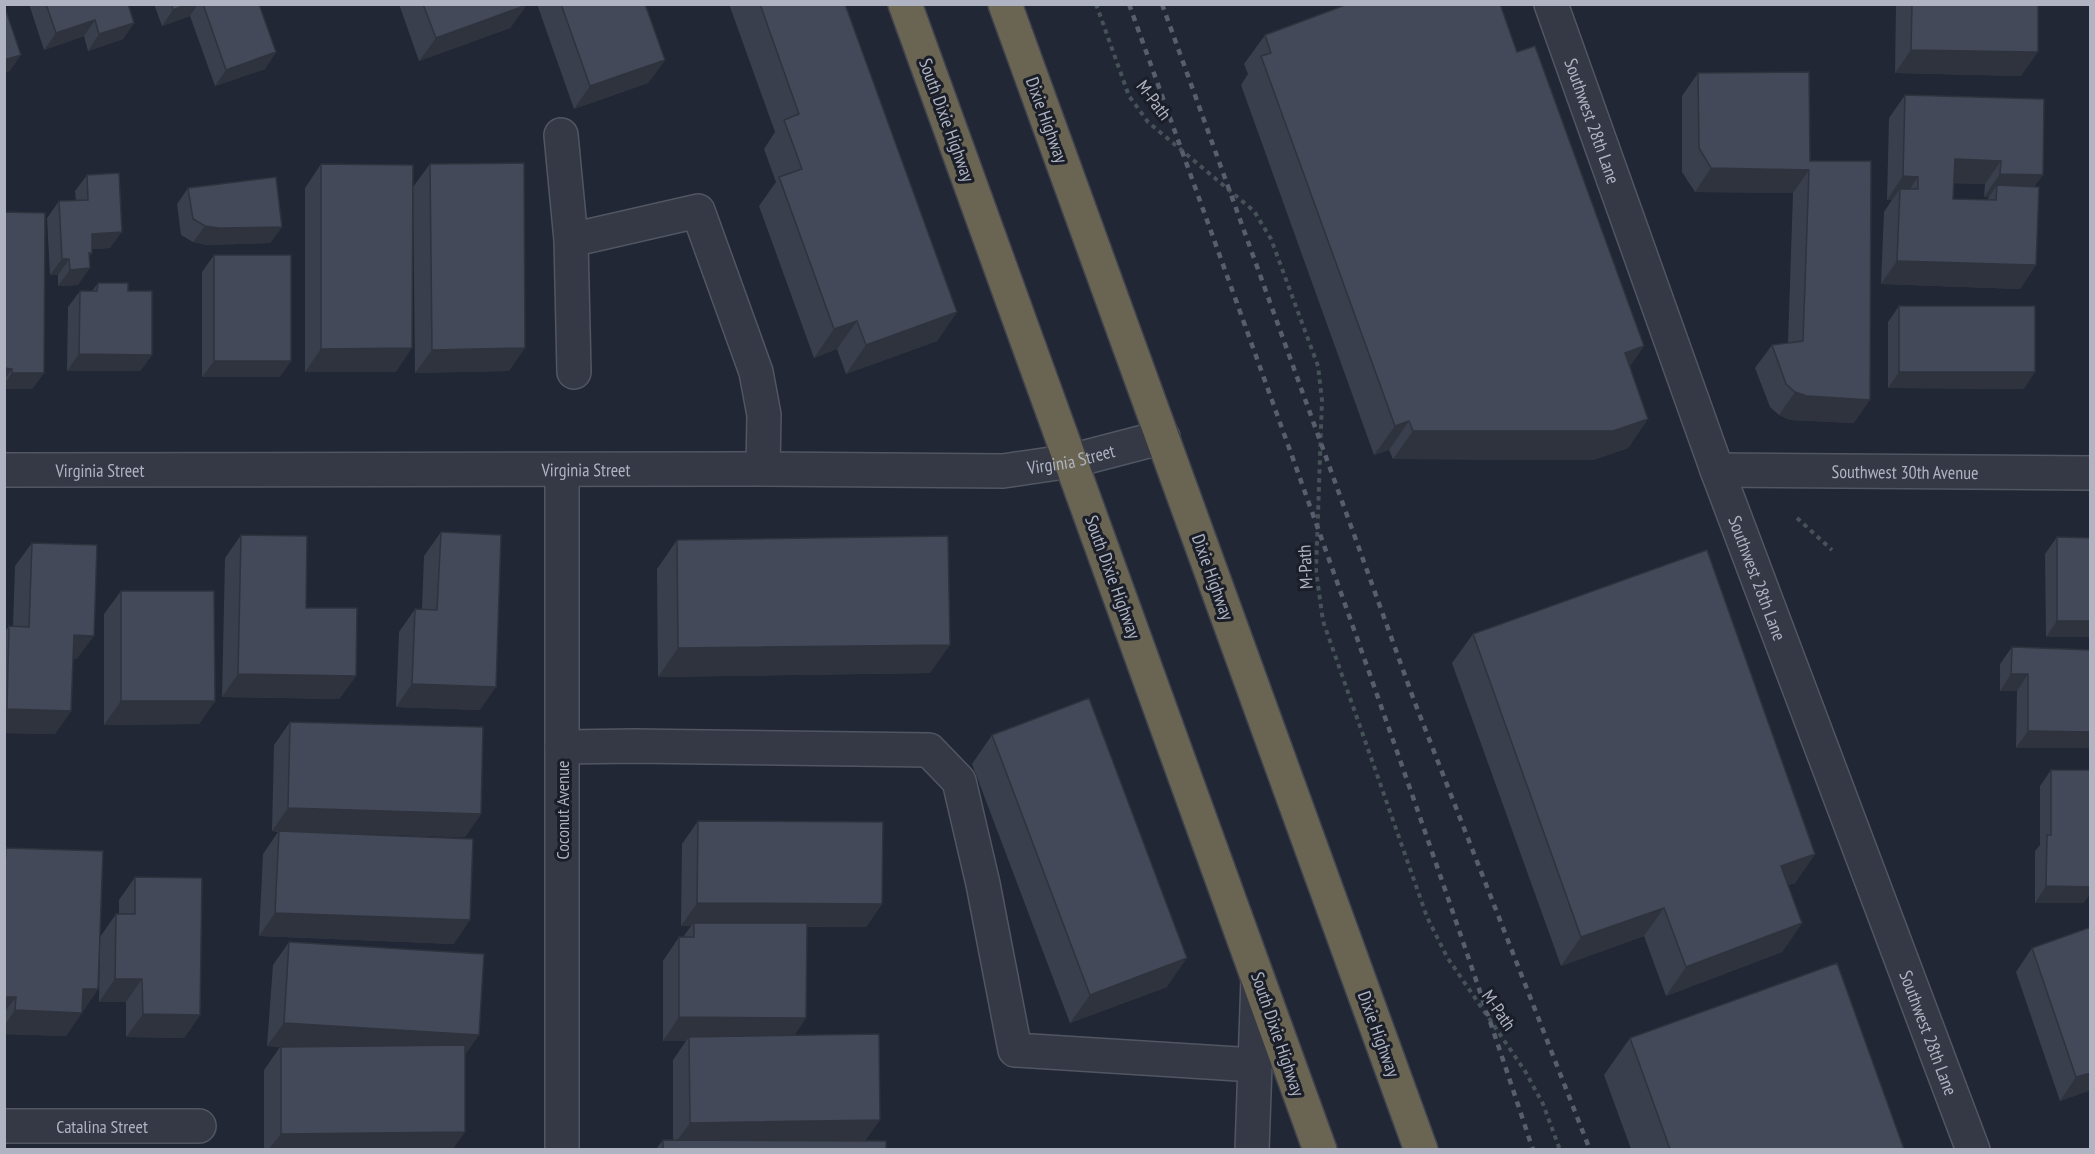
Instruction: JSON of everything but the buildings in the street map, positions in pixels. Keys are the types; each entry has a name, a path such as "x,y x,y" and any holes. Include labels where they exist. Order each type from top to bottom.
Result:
{"highway":[{"name":"South Dixie Highway","path":"904,4 1320,1149"},
{"name":"Dixie Highway","path":"1005,4 1421,1149"}],"street":[{"name":"Southwest 28th Lane","path":"1551,4 1717,470 1973,1149"},
{"path":"561,135 571,240 574,372"},
{"path":"571,240 698,211 756,372 764,415 763,469"},
{"name":"Virginia Street","path":"4,470 1003,471 1071,461 1163,437"},
{"name":"Coconut Avenue","path":"562,470 562,1149"},
{"name":"Southwest 30th Avenue","path":"1717,470 2091,473"},
{"path":"562,747 929,750 959,781 983,884 1015,1050 1254,1065"},
{"path":"1252,1149 1259,977"},
{"name":"Catalina Street","path":"4,1126 199,1126"}],"path":[{"name":"M-Path","path":"1096,4 1129,96 1148,122 1254,211 1271,239 1318,366 1322,400 1316,571 1323,621 1427,917 1447,957 1525,1071 1543,1104 1560,1149"},
{"path":"1797,518 1832,550"}],"railway":[{"path":"1129,4 1436,862 1533,1150"},
{"path":"1162,4 1415,703 1590,1150"}]}
